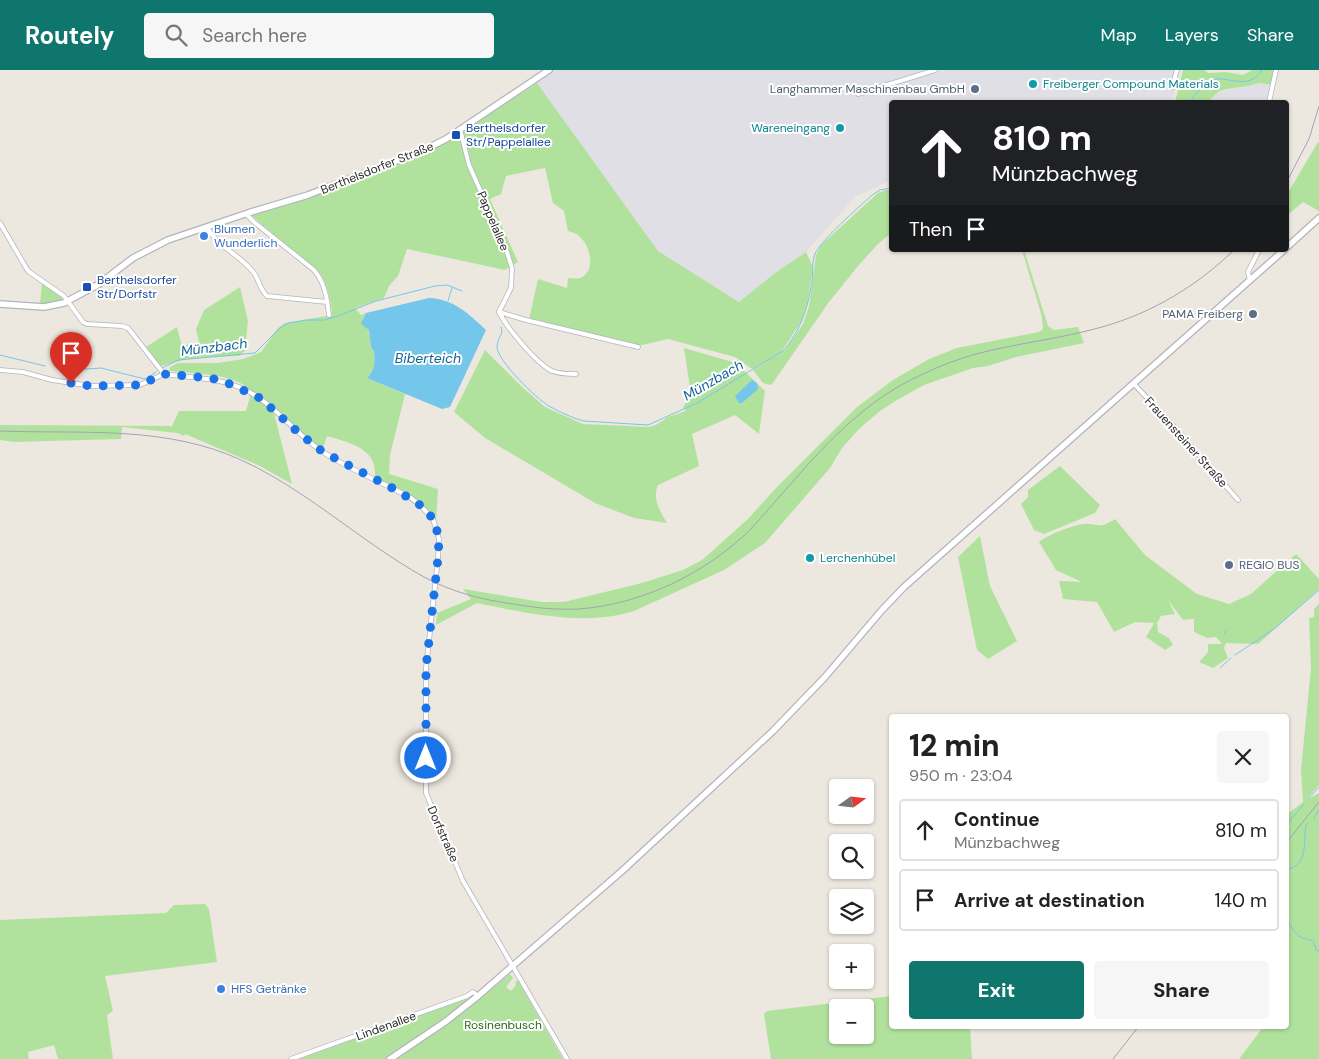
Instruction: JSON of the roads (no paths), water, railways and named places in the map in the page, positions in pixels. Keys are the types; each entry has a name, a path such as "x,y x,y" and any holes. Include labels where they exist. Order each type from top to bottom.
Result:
{"main road":[{"name":"Berthelsdorfer Straße","path":"0,304 44,307 59,305 99,284 133,258 168,240 308,195 422,151 446,139 549,70"},
{"path":"1289,245 1319,218"},
{"path":"390,1059 478,996 622,871 773,731 904,587 1282,252"}],"street":[{"path":"914,70 916,76"},
{"path":"858,94 935,70"},
{"path":"1172,87 1177,70"},
{"path":"1269,100 1276,70"},
{"name":"Pappelallee","path":"460,129 469,165 505,246 512,268 511,288 499,312"},
{"path":"246,214 314,270 323,284 329,314"},
{"path":"0,223 28,271 60,292 87,324 128,328 162,373 140,385 91,386 52,380 23,372 0,370"},
{"path":"207,226 214,238 253,272 267,296 327,302"},
{"path":"1250,281 1248,272 1258,252"},
{"path":"499,312 638,348"},
{"path":"499,312 514,334 545,367 563,374 576,374"},
{"name":"Dorfstraße","path":"162,373 216,380 234,385 254,395 268,404 300,434 323,452 410,498 420,505 433,519 439,539 426,668 426,794 463,881 567,1059"},
{"name":"Frauensteiner Straße","path":"1134,384 1238,500"},
{"name":"Lindenallee","path":"291,1059 467,996 473,992 478,996"}],"water":[{"name":"Biberteich","path":"429,298 454,304 486,330 450,407 442,409 367,378 374,366 374,351 371,347 369,330 361,324 366,313"},
{"path":"752,380 757,383 758,389 742,403 739,403 735,396"}],"waterway":[{"name":"Münzbach","path":"1192,100 1201,88 1213,80 1223,79 1241,82 1252,80 1262,70"},
{"name":"Münzbach","path":"501,327 502,332 497,346 498,352 527,388 549,406 566,415 584,421 648,425 697,403 783,351 795,335 806,309 812,281 814,257 818,248 840,224 871,196 880,190 889,188"},
{"name":"Münzbach","path":"162,368 178,360 255,353 281,327 289,323 324,320 376,301 435,286 447,285 462,291"},
{"path":"448,301 452,288"},
{"name":"Münzbach","path":"0,355 45,366"},
{"name":"Münzbach","path":"60,370 101,368 145,379 156,372"},
{"path":"1235,655 1274,629 1319,590"},
{"path":"1220,668 1231,658"},
{"path":"1308,799 1319,787"},
{"path":"1289,822 1304,804"},
{"path":"1314,818 1319,810"},
{"path":"1289,869 1302,858 1306,825 1308,823"},
{"path":"1289,923 1302,938 1312,941 1316,950 1319,951"}],"railway":[{"path":"1289,177 1309,139 1319,106"},
{"path":"0,431 115,433 143,435 199,445 227,454 279,480 399,562 445,587 479,598 538,608 579,609 603,606 626,601 671,584 693,573 732,546 750,530 808,464 850,422 872,404 897,388 936,368 969,356 1086,331 1139,314 1173,297 1205,275 1232,252"},
{"path":"1289,839 1319,802"},
{"path":"1113,1059 1137,1029"}],"place":[{"name":"Freiberger Compound Materials","path":"1033,84"},
{"name":"Langhammer Maschinenbau GmbH","path":"975,89"},
{"name":"Wareneingang","path":"840,128"},
{"name":"Berthelsdorfer Str/Pappelallee","path":"456,135"},
{"name":"Blumen Wunderlich","path":"204,236"},
{"name":"Berthelsdorfer Str/Dorfstr","path":"87,287"},
{"name":"PAMA Freiberg","path":"1253,314"},
{"name":"Lerchenhübel","path":"810,558"},
{"name":"REGIO BUS","path":"1229,565"},
{"name":"HFS Getränke","path":"221,989"}],"park label":[{"name":"Rosinenbusch","path":"503,1025"}]}
